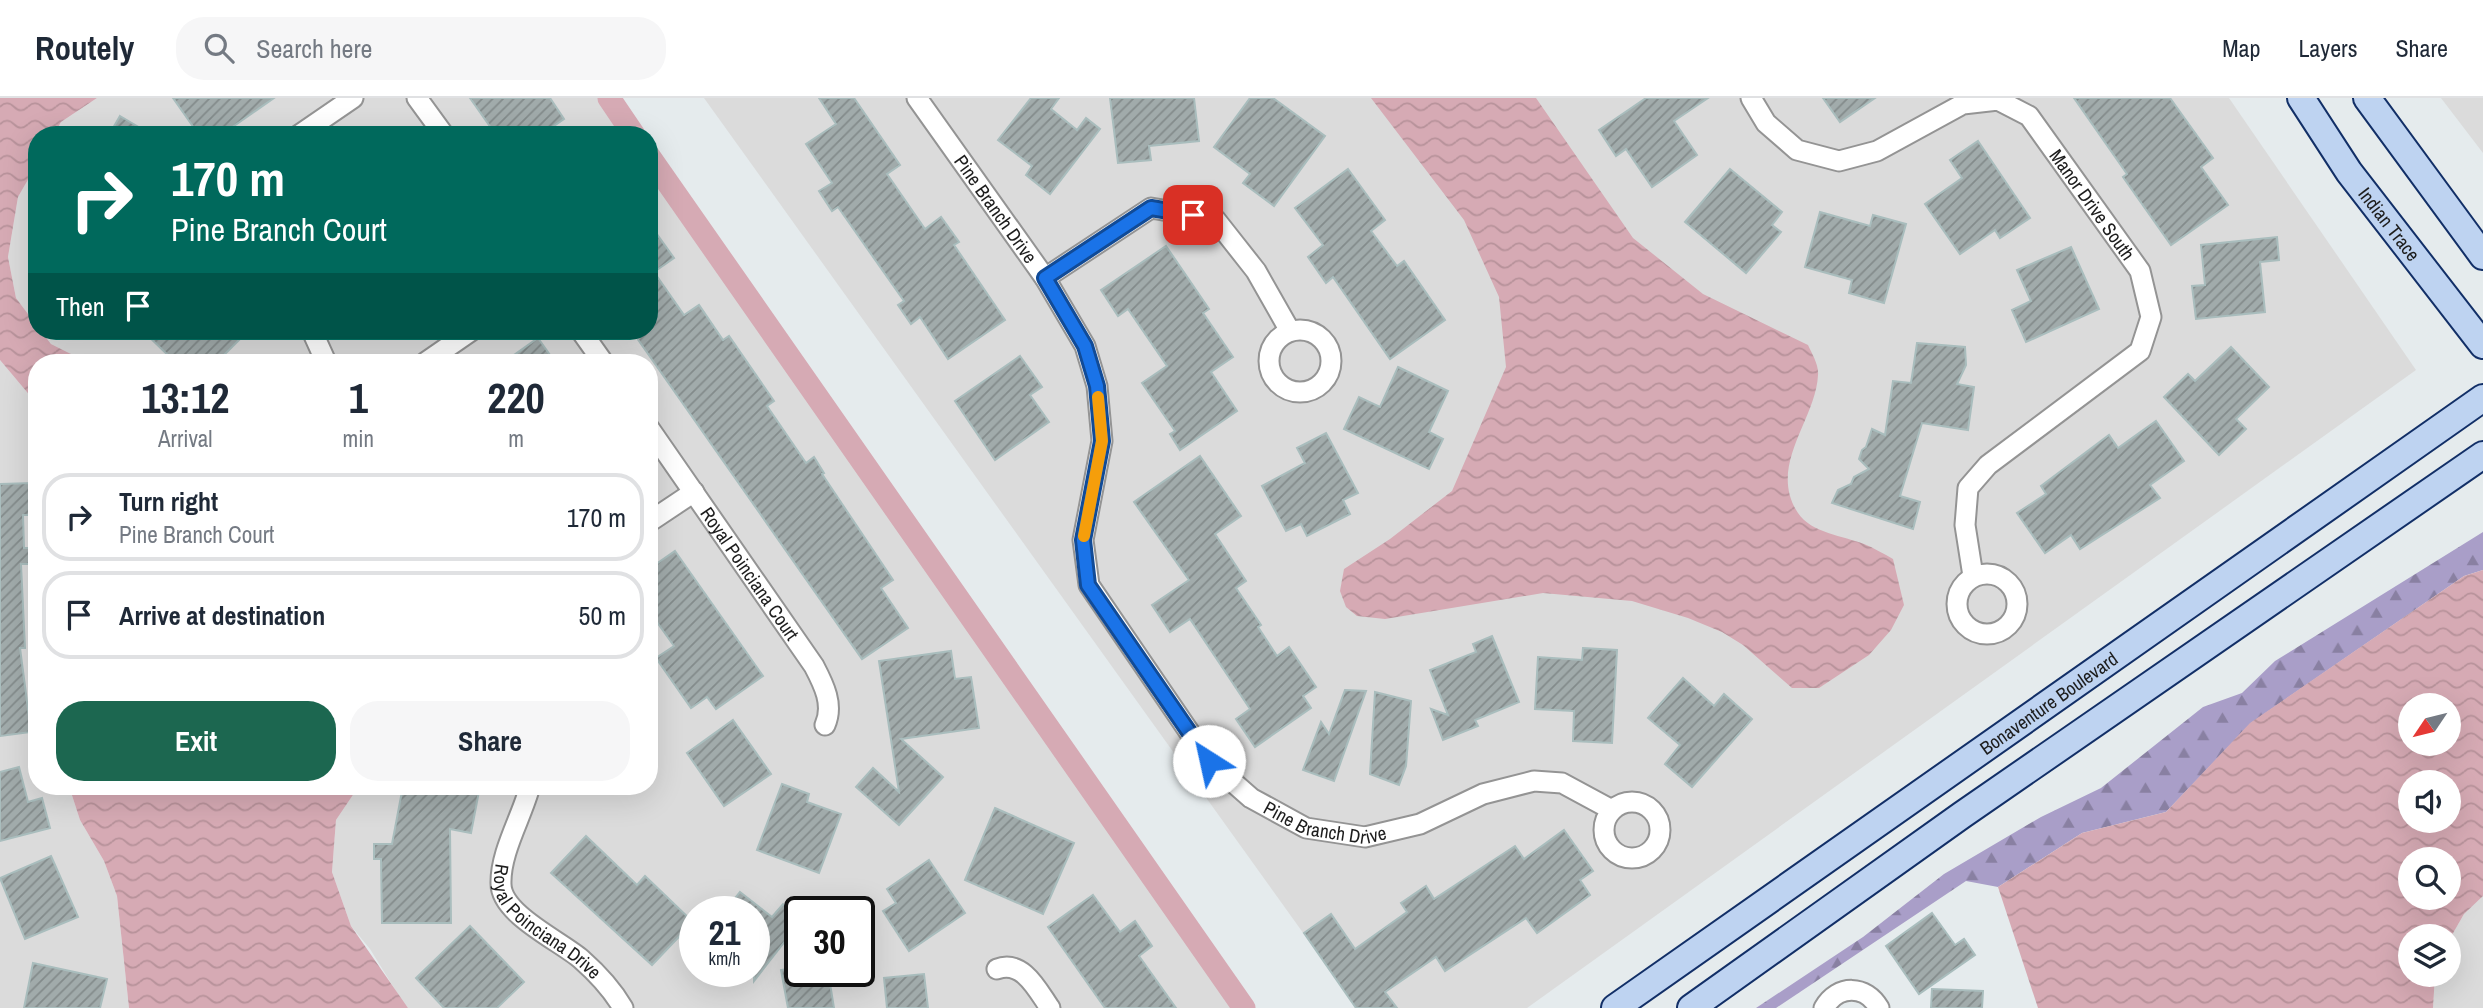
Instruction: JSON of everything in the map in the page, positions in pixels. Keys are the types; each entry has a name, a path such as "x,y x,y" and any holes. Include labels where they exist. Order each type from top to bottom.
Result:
{"main road":[{"name":"Indian Trace","path":"2301,98 2349,172 2483,345"},
{"path":"2367,98 2483,256"},
{"name":"Bonaventure Boulevard","path":"1615,1008 2483,398"},
{"path":"1691,1008 1962,816 2483,455"}],"street":[{"path":"312,126 352,98"},
{"path":"417,98 437,126"},
{"name":"Pine Branch Drive","path":"917,98 1045,278 1085,346 1097,386 1102,441 1083,540 1088,585 1209,761 1251,798 1306,828 1365,836 1420,824 1483,794 1534,781 1562,783 1612,810"},
{"name":"Manor Drive South","path":"1751,98 1766,123 1797,150 1839,161 1877,151 1963,104 1998,100 2029,116 2140,271 2151,317 2140,351 1988,465 1968,488 1965,524 1973,576"},
{"path":"1045,278 1151,208 1215,219 1256,271 1290,331"},
{"path":"438,354 458,340"},
{"name":"Royal Poinciana Court","path":"658,441 814,666 828,699 828,718 825,725"},
{"path":"658,516 694,492"},
{"name":"Royal Poinciana Drive","path":"527,795 508,850 501,885 507,903 580,958 610,987 623,1008"},
{"path":"997,969 1010,967 1019,970 1050,1008"},
{"path":"1824,1008 1838,992 1850,989 1872,997 1879,1008"}],"shaded area":[{"path":"97,98 609,98 628,126 59,126"},
{"path":"704,98 2229,98 2416,370 1527,1008 1357,1008"},
{"path":"2441,98 2483,98 2483,153"},
{"path":"658,169 1244,1008 408,1008 370,949 351,926 332,872 336,820 353,795 658,795 658,354 71,354 48,340 658,340"},
{"path":"28,180 28,314 16,298 8,257 18,197"},
{"path":"0,360 28,393 28,795 72,795 80,820 104,861 117,896 129,1008 0,1008"},
{"path":"2483,896 2483,1008 2433,1008 2434,987 2461,987 2461,924 2458,924 2464,914"}],"green space":[{"path":"2483,532 2483,570 2464,576 2251,723 2166,812 2082,833 1998,887 1966,881 1776,1008 1756,1008 1863,937 1944,874 2041,817 2101,788 2203,707 2242,693 2275,661"}],"water":[{"path":"0,98 97,98 59,126 28,126 28,180 18,197 8,257 16,298 28,314 28,340 48,340 71,354 28,354 28,393 0,360"},
{"path":"1371,98 1536,98 1633,238 1703,294 1808,345 1818,375 1810,409 1790,461 1790,495 1798,513 1811,525 1864,544 1893,559 1904,605 1891,630 1869,655 1819,688 1792,688 1743,645 1722,632 1688,618 1632,601 1543,593 1385,619 1357,616 1346,607 1340,591 1344,569 1390,539 1452,491 1506,367 1499,297 1464,220"},
{"path":"2483,570 2483,896 2464,914 2458,924 2398,924 2398,987 2434,987 2433,1008 2038,1008 1998,887 2082,833 2166,812 2250,723 2464,576"},
{"path":"72,795 353,795 336,820 332,872 351,926 408,1008 129,1008 117,896 104,861 80,820"}],"building":[{"path":"173,98 274,98 234,126 193,126"},
{"path":"470,98 550,98 564,119 554,126 490,126"},
{"path":"819,98 854,98 900,165 887,174 925,229 941,217 959,242 954,245 1005,320 948,359 920,317 911,324 898,305 904,301 838,207 832,211 819,191 832,183 806,144 836,124"},
{"path":"1031,98 1059,98 1051,109 1077,130 1086,118 1100,129 1050,194 1026,175 1032,166 998,140"},
{"path":"1110,98 1194,98 1199,141 1149,146 1151,160 1118,163"},
{"path":"1250,98 1273,98 1325,136 1274,206 1243,183 1250,174 1214,147"},
{"path":"1646,98 1708,98 1674,121 1697,155 1652,187 1626,149 1616,156 1599,130"},
{"path":"1823,98 1875,98 1840,122"},
{"path":"2074,98 2170,98 2213,158 2201,167 2228,205 2171,245 2123,177 2127,174"},
{"path":"120,116 137,126 114,126"},
{"path":"1978,141 2030,218 2000,238 1995,230 1960,254 1925,204 1962,178 1950,160"},
{"path":"1348,169 1385,220 1371,231 1397,266 1404,261 1445,320 1390,359 1333,277 1326,283 1308,257 1323,245 1295,208"},
{"path":"1730,169 1782,212 1772,225 1781,232 1746,273 1685,222"},
{"path":"1820,212 1870,226 1873,215 1906,224 1884,303 1849,293 1852,280 1805,267"},
{"path":"658,236 674,258 658,269"},
{"path":"2277,237 2279,260 2260,262 2265,312 2196,319 2192,286 2205,285 2201,245"},
{"path":"1166,246 1209,309 1203,313 1233,357 1211,372 1237,411 1180,450 1170,434 1175,431 1142,383 1167,366 1128,309 1118,316 1101,290"},
{"path":"2071,247 2099,309 2026,342 2012,310 2031,301 2017,270"},
{"path":"658,278 684,315 699,305 723,340 729,336 774,401 767,406 806,463 814,457 824,473 822,474 893,580 881,588 908,628 862,659 658,368 658,354 648,354 638,340 658,340"},
{"path":"152,340 239,340 225,354 167,354"},
{"path":"535,340 539,340 549,354 515,354"},
{"path":"1917,343 1965,347 1966,365 1957,384 1974,387 1968,430 1922,423 1900,496 1920,502 1913,529 1832,503 1838,490 1851,484 1854,477 1869,469 1859,459 1862,450 1866,447 1872,429 1885,435 1893,381 1911,383"},
{"path":"2231,347 2269,387 2236,419 2246,429 2219,455 2164,397 2188,374 2195,381"},
{"path":"1020,356 1042,387 1030,395 1049,422 995,460 955,401"},
{"path":"1398,367 1448,391 1429,432 1443,439 1429,469 1344,429 1359,397 1380,407"},
{"path":"2156,421 2184,461 2150,485 2160,498 2080,549 2071,535 2045,553 2017,513 2046,494 2041,486 2109,435 2118,448"},
{"path":"1326,433 1358,493 1343,500 1350,514 1307,536 1301,524 1286,531 1262,486 1305,463 1297,448"},
{"path":"1200,456 1241,516 1215,534 1246,581 1236,588 1261,625 1258,627 1277,656 1289,647 1316,687 1303,696 1311,708 1255,747 1236,719 1250,709 1190,619 1170,632 1152,605 1189,580 1134,502"},
{"path":"28,483 28,515 23,515 24,548 28,548 28,564 21,564 25,648 20,648 28,709 28,732 0,736 0,484"},
{"path":"675,551 763,676 716,709 707,697 691,708 658,661 658,657 674,646 658,624 658,563"},
{"path":"1492,636 1519,702 1475,720 1478,726 1443,740 1431,709 1448,715 1430,670 1476,652 1473,644"},
{"path":"1583,648 1617,650 1612,743 1573,741 1574,711 1535,709 1538,657 1582,660"},
{"path":"951,651 955,679 971,677 979,728 901,739 943,777 899,825 856,787 873,768 899,792 879,661"},
{"path":"1683,678 1714,706 1724,694 1752,719 1692,787 1665,764 1680,745 1648,718"},
{"path":"1345,690 1366,691 1334,781 1303,770 1321,722 1329,734"},
{"path":"1375,692 1411,701 1406,766 1399,785 1370,774"},
{"path":"733,720 771,774 724,806 687,753"},
{"path":"19,767 28,802 42,798 50,828 0,841 0,772"},
{"path":"782,784 809,794 807,802 841,814 819,873 757,850"},
{"path":"401,795 478,795 471,833 450,829 451,923 382,923 381,859 374,859 374,844 392,844"},
{"path":"995,808 1074,843 1043,914 965,880"},
{"path":"1564,830 1593,871 1580,880 1590,895 1537,933 1526,918 1445,971 1436,957 1385,992 1397,1008 1356,1008 1304,933 1331,914 1355,949 1407,912 1401,903 1426,886 1434,899 1515,846 1524,859"},
{"path":"586,836 637,885 645,876 679,909 679,937 652,965 551,873"},
{"path":"51,856 78,917 25,939 0,878"},
{"path":"929,860 965,913 909,951 883,911 896,903 887,889"},
{"path":"1093,895 1120,932 1135,921 1152,946 1139,956 1176,1008 1105,1008 1048,927"},
{"path":"783,904 784,905 784,943 770,960 770,915 772,917"},
{"path":"1932,913 1955,945 1964,939 1975,955 1919,994 1886,946"},
{"path":"470,926 524,982 497,1008 444,1008 416,978"},
{"path":"33,963 107,979 100,1008 24,1008"},
{"path":"924,974 928,1008 887,1008 884,978"},
{"path":"784,987 831,987 834,1008 788,1008"},
{"path":"1932,989 1983,991 1982,1008 1931,1008"}],"waterway":[{"path":"609,98 628,126"},
{"path":"658,169 1244,1008"}],"slow traffic":[{"path":"1084,536 1102,441 1098,397"}],"route":[{"path":"1193,215 1151,208 1045,278 1085,346 1097,386 1102,441 1083,540 1088,585 1209,761"}]}
